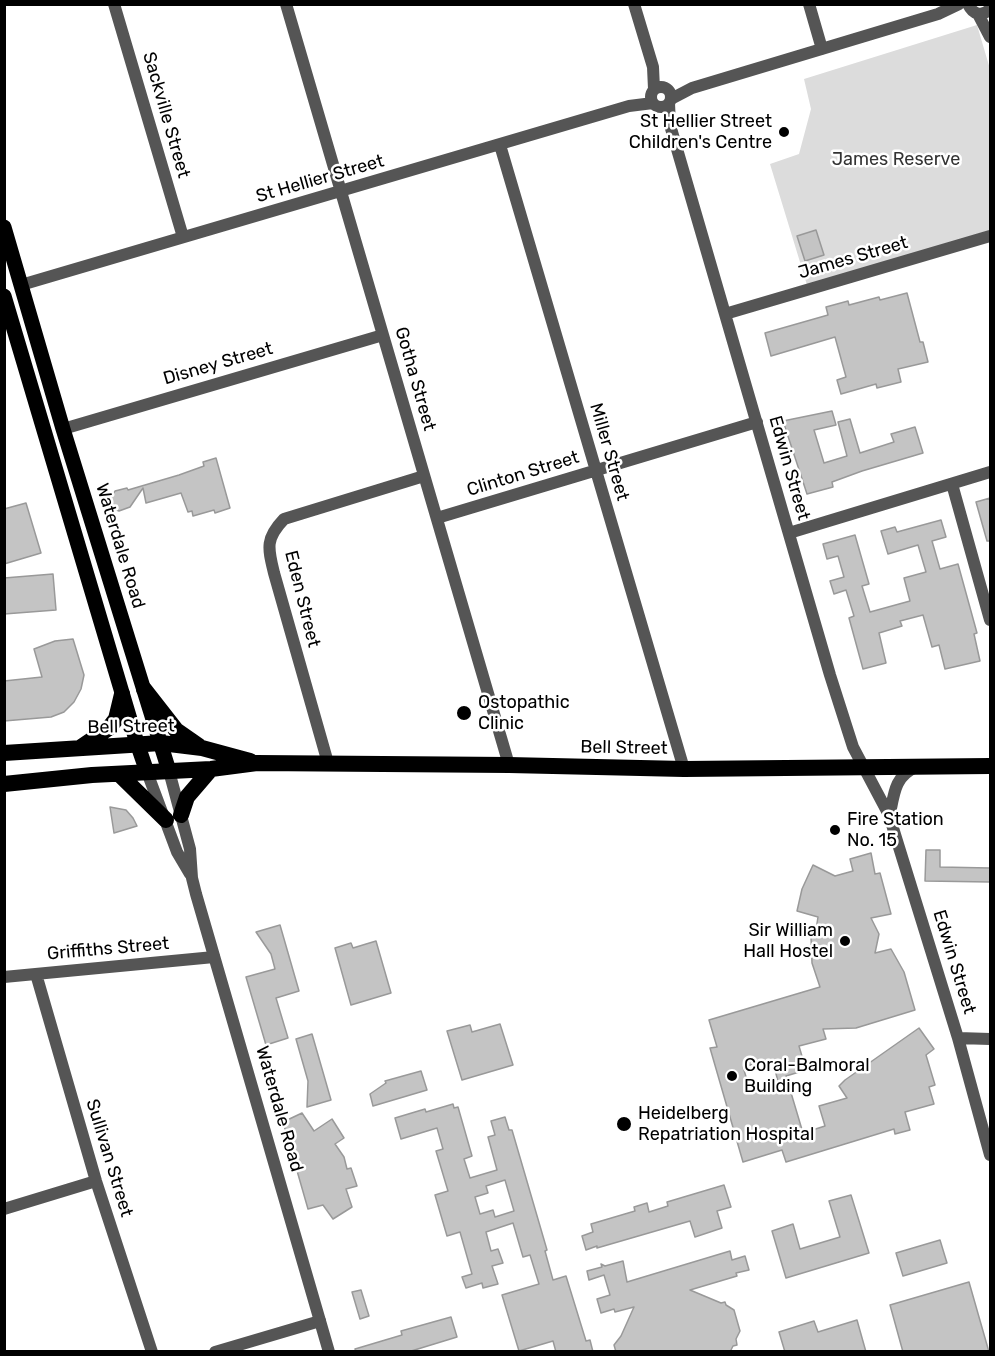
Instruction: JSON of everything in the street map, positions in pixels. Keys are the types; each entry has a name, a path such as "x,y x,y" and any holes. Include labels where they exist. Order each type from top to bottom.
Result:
{"highway":[{"path":"144,689 177,730 202,748"},
{"path":"80,747 109,728 116,719 123,694"},
{"name":"Bell Street","path":"4,753 161,743 202,748 257,763"},
{"name":"Bell Street","path":"4,784 211,769 257,763 684,769 990,766"},
{"path":"119,774 173,818 187,797 211,769"}],"main road":[{"name":"Waterdale Road","path":"4,227 63,429 169,771"},
{"path":"4,290 21,285"},
{"name":"Waterdale Road","path":"4,296 147,772"}],"street":[{"name":"Sackville Street","path":"114,4 183,237"},
{"name":"Gotha Street","path":"286,4 509,765"},
{"name":"Edwin Street","path":"634,4 853,747 890,814 958,1038 990,1155"},
{"path":"809,4 822,50"},
{"name":"St Hellier Street","path":"21,285 938,14 976,9"},
{"path":"976,9 990,27"},
{"path":"976,9 990,37"},
{"name":"Miller Street","path":"500,145 684,769"},
{"name":"James Street","path":"725,314 990,236"},
{"name":"Disney Street","path":"63,429 383,335"},
{"name":"Clinton Street","path":"437,518 757,422"},
{"path":"789,533 990,472"},
{"name":"Eden Street","path":"328,763 274,573 269,552 272,532 284,519 424,476"},
{"path":"952,484 990,620"},
{"path":"890,814 897,784 906,771 917,766"},
{"name":"Waterdale Road","path":"169,771 177,852 192,878 329,1352"},
{"name":"Waterdale Road","path":"147,772 173,818"},
{"name":"Griffiths Street","path":"4,976 214,957"},
{"name":"Sullivan Street","path":"36,974 96,1181 152,1352"},
{"path":"958,1038 990,1039"},
{"path":"4,1209 96,1181"},
{"path":"215,1352 320,1321"}],"green space":[{"name":"James Reserve","path":"977,25 990,69 990,231 807,285 770,164 799,154 811,109 804,79"}],"building":[{"path":"816,230 824,255 805,261 797,236"},
{"path":"907,293 920,342 923,342 928,362 898,369 901,382 877,388 876,384 841,394 837,380 846,377 835,337 771,356 765,333 828,315 826,307 848,301 849,305 879,297 880,300"},
{"path":"832,411 836,425 814,430 824,463 847,456 838,422 850,419 860,453 894,442 891,434 915,427 923,453 862,471 832,482 833,487 807,494 783,421"},
{"path":"216,458 230,508 193,516 192,511 188,512 181,493 146,503 143,488 130,507 119,511 114,509 111,498 115,491 127,488 128,490 179,475 204,466 203,462"},
{"path":"990,498 990,541 987,541 976,502"},
{"path":"26,503 41,553 4,564 4,509"},
{"path":"941,520 946,537 932,541 940,569 958,564 977,633 974,634 980,661 945,669 939,645 932,647 923,615 900,621 902,626 879,633 886,663 863,669 849,618 854,616 846,590 834,594 830,581 844,577 838,556 827,559 823,544 855,535 869,584 862,586 870,612 910,601 904,578 926,572 918,545 888,554 881,531 895,527 897,532"},
{"path":"53,574 56,610 4,614 4,578"},
{"path":"73,639 84,675 81,689 74,702 64,712 51,717 4,721 4,681 42,677 34,649 55,641"},
{"path":"110,807 126,810 137,826 114,833"},
{"path":"926,850 940,850 940,867 990,868 990,882 925,881"},
{"path":"871,853 875,874 880,873 891,914 871,918 879,934 875,953 891,949 904,972 915,1010 856,1028 823,1029 826,1039 799,1046 806,1070 786,1076 803,1133 825,1126 819,1106 847,1098 839,1086 845,1080 919,1028 934,1049 926,1055 935,1085 929,1087 934,1104 905,1112 910,1130 895,1134 894,1129 786,1162 782,1150 743,1162 710,1048 717,1047 709,1020 820,987 812,963 811,937 815,936 818,917 797,911 802,889 813,865 835,876 853,871 850,859","holes":["772,1059 779,1085 751,1093 743,1067"]},
{"path":"280,925 299,991 276,998 288,1038 266,1045 246,977 275,969 271,954 256,932"},
{"path":"376,941 391,993 351,1005 335,948 351,943 353,948"},
{"path":"500,1024 513,1065 462,1080 447,1031 470,1025 472,1032"},
{"path":"312,1034 331,1100 307,1107 308,1081 296,1039"},
{"path":"421,1071 427,1090 373,1106 370,1094 386,1083 385,1081"},
{"path":"453,1104 454,1108 458,1107 472,1156 464,1159 470,1178 497,1170 488,1137 495,1135 491,1121 505,1117 509,1130 512,1130 547,1250 545,1251 553,1280 566,1276 586,1341 590,1340 593,1352 556,1352 553,1341 519,1351 502,1295 539,1284 530,1255 523,1257 513,1223 486,1232 491,1251 498,1249 503,1263 492,1266 498,1284 483,1288 482,1283 466,1288 462,1277 472,1274 460,1232 447,1236 435,1195 448,1191 436,1151 443,1149 437,1128 401,1139 395,1118 425,1109 426,1112","holes":["505,1180 514,1211 495,1217 493,1210 480,1214 475,1197 488,1193 486,1186"]},
{"path":"302,1113 314,1131 332,1119 344,1138 335,1144 344,1157 347,1169 351,1168 357,1186 346,1189 352,1207 333,1219 323,1205 308,1209 283,1122"},
{"path":"724,1185 731,1207 717,1211 722,1228 695,1237 690,1221 586,1250 582,1236 593,1232 591,1224 635,1211 634,1207 647,1203 649,1212 668,1206 667,1202"},
{"path":"851,1195 869,1253 786,1278 772,1231 793,1224 800,1249 840,1237 829,1201"},
{"path":"940,1240 947,1263 903,1276 896,1253"},
{"path":"730,1251 732,1260 745,1256 749,1270 736,1273 737,1276 690,1290 721,1303 725,1302 734,1310 740,1331 736,1339 737,1345 733,1346 730,1352 616,1352 614,1345 621,1336 634,1307 601,1313 597,1299 610,1295 604,1275 589,1280 587,1271 602,1267 601,1264 605,1266 623,1261 627,1282"},
{"path":"969,1282 989,1352 903,1352 890,1305"},
{"path":"361,1290 369,1316 360,1319 352,1292"},
{"path":"451,1317 457,1337 408,1352 356,1352 355,1349 402,1335 401,1331"},
{"path":"857,1320 866,1352 785,1352 779,1332 814,1321 818,1332"}],"place":[{"name":"St Hellier Street Children's Centre","path":"784,132"},
{"name":"Ostopathic Clinic","path":"464,713"},
{"name":"Fire Station No. 15","path":"835,830"},
{"name":"Sir William Hall Hostel","path":"845,941"},
{"name":"Coral-Balmoral Building","path":"732,1076"},
{"name":"Heidelberg Repatriation Hospital","path":"624,1124"}]}
